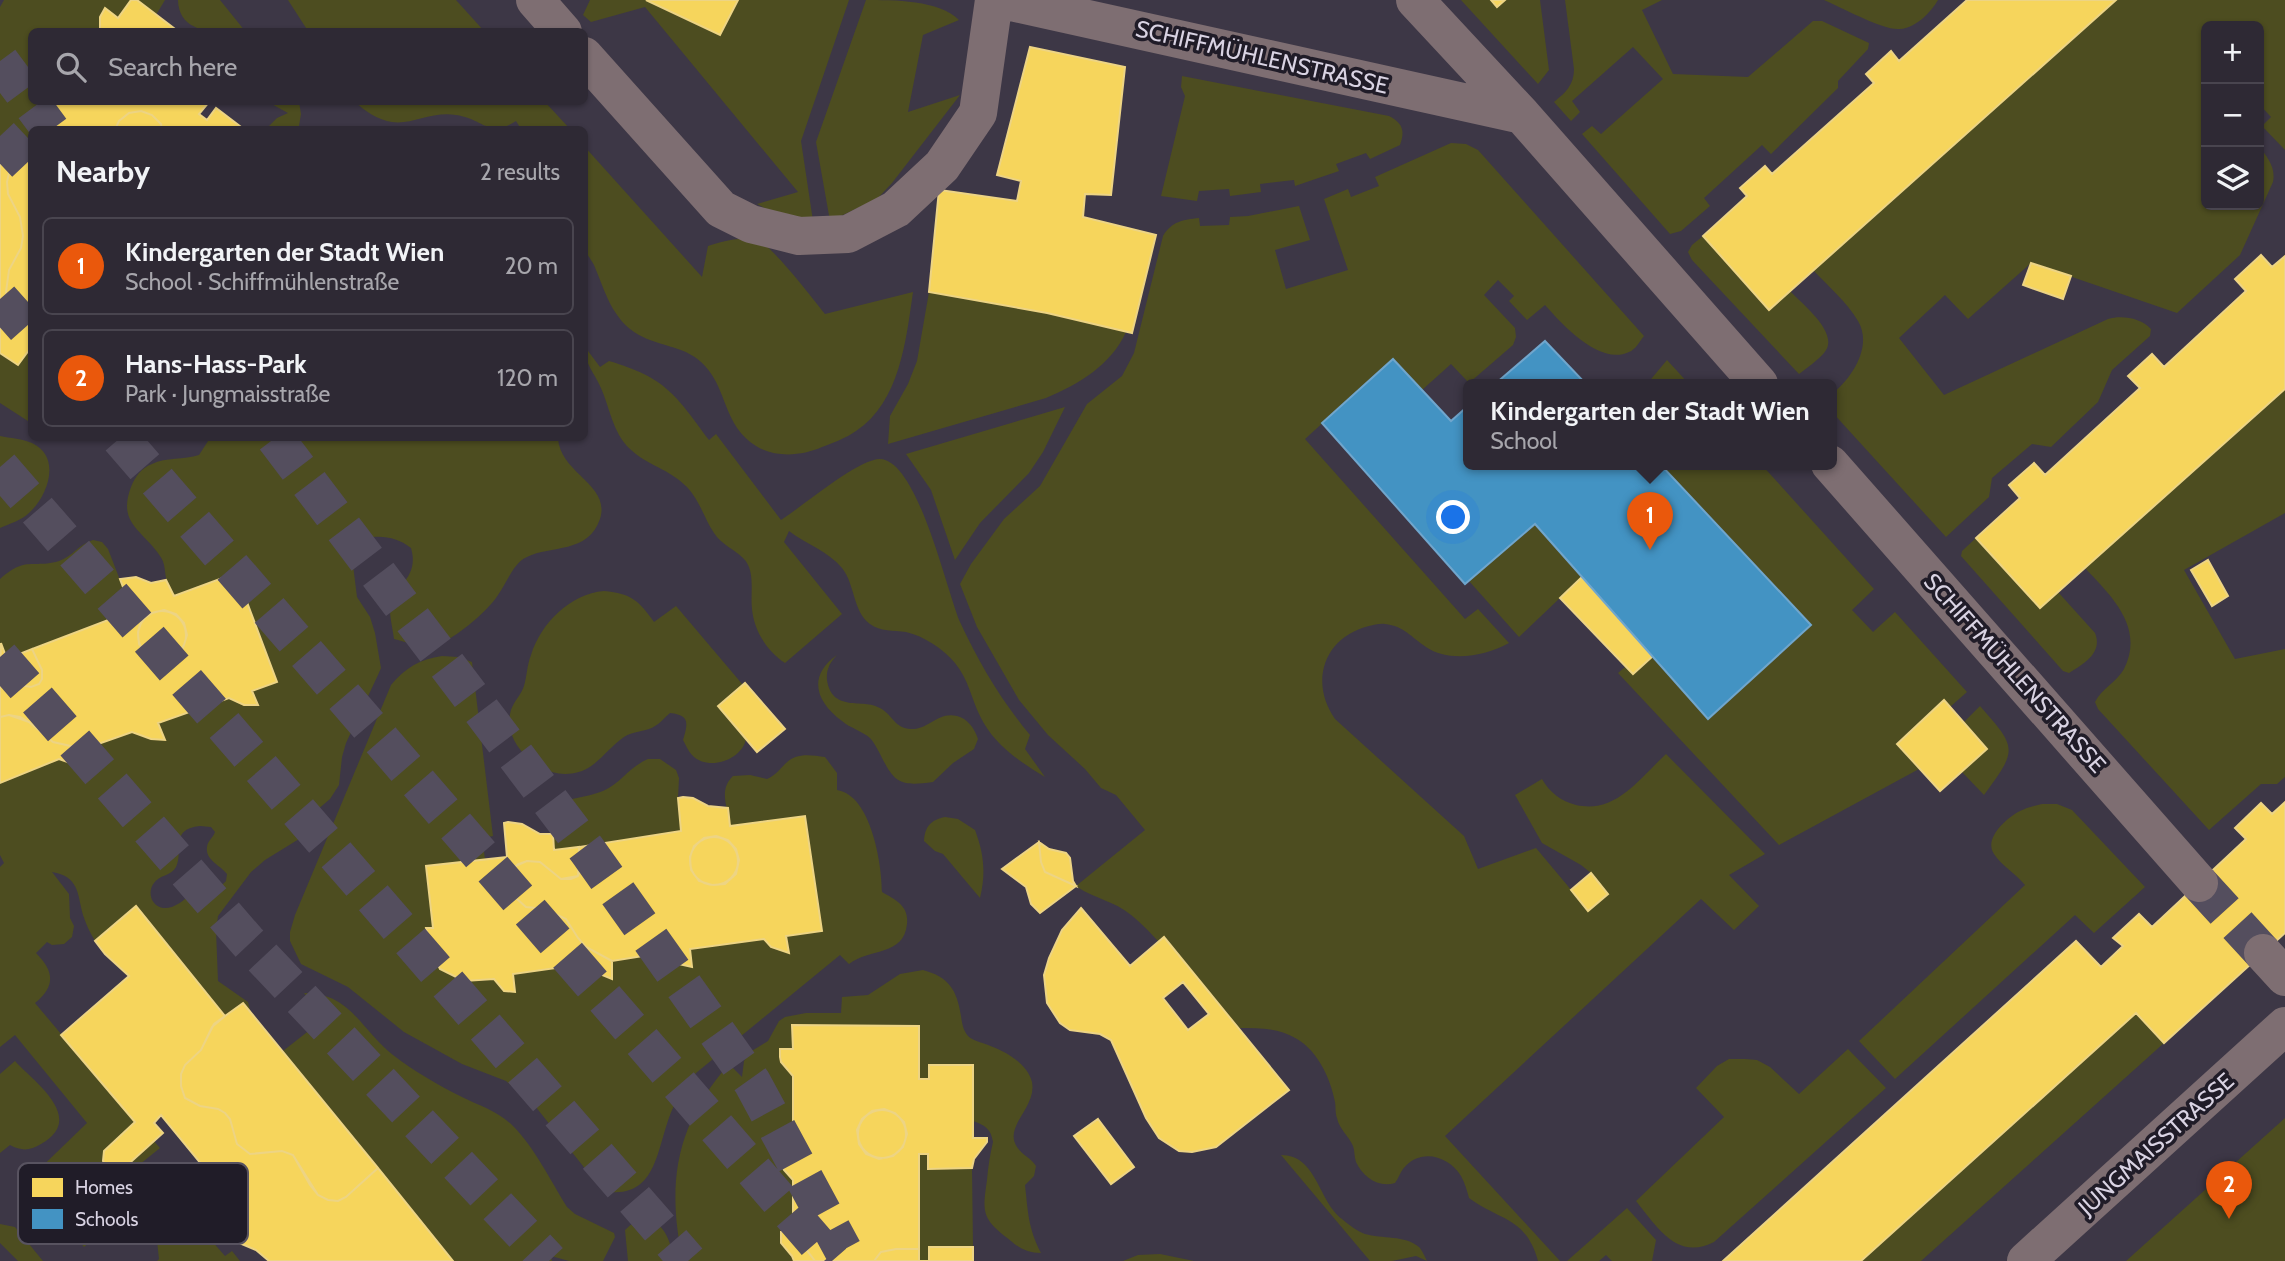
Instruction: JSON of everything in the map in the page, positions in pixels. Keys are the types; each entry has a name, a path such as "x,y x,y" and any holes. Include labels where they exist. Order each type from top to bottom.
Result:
{"street":[{"path":"535,0 560,28"},
{"path":"588,60 721,209 751,224 799,236 848,234 896,209 942,166 978,113 994,0"},
{"name":"SCHIFFMÜHLENSTRASSE","path":"1002,0 1522,115"},
{"path":"1415,0 1522,115 1755,379"},
{"name":"SCHIFFMÜHLENSTRASSE","path":"1835,470 2199,883"},
{"name":"JUNGMAISSTRASSE","path":"2026,1261 2285,1026"}],"shaded area":[{"path":"4,0 131,0 118,18 105,8 100,17 100,28 28,28 28,105 39,105 40,126 28,126 28,141 11,164 0,156 0,7"},
{"path":"137,0 165,0 156,15"},
{"path":"178,0 220,0 243,28 199,28 185,20"},
{"path":"288,0 456,0 481,28 306,28"},
{"path":"590,0 849,0 801,141 813,221 772,212 757,204 798,192 645,7 591,22 583,15"},
{"path":"866,0 928,5 951,13 959,20 923,35 908,112 960,95 877,199 830,221 816,142"},
{"path":"1461,0 1491,0 1497,7 1505,0 1540,0 1549,70 1538,84"},
{"path":"1565,0 1662,0 1642,10 1673,74 1748,77 1813,21 1822,21 1869,43 1868,49 1838,81 1838,88 1771,154 1762,145 1704,198 1710,206 1681,231 1670,234 1582,134 1592,126 1601,134 1663,79 1633,47 1572,101 1580,112 1571,121 1554,102 1568,88 1574,75"},
{"path":"1824,0 1938,0 1922,19 1912,26 1893,29 1873,23"},
{"path":"2116,0 2285,0 2285,150 2264,128 2264,124 2271,117 2264,109 2264,21 2201,21 2201,210 2260,210 2240,255 2177,313 2031,263 1968,319 1945,295 1899,338 1944,395 2108,319 2131,318 2151,329 2150,336 2112,370 2098,402 2051,447 2032,444 1992,478 1989,497 1946,537 1837,417 1837,389 1858,361 1863,341 1858,321 1837,294 1813,270"},
{"path":"1182,76 1389,116 1400,125 1402,140 1400,145 1370,159 1366,153 1336,164 1339,171 1295,186 1294,180 1260,184 1261,192 1230,196 1229,189 1199,191 1197,201 1161,196 1185,96 1181,87"},
{"path":"273,105 300,105 299,126 269,126 277,118 288,113"},
{"path":"358,105 548,105 567,126 519,126 516,121 507,126 486,126 466,117 447,114 407,122 392,122"},
{"path":"1451,143 1466,144 1478,150 1644,336 1629,352 1617,355 1606,353 1582,341 1545,305 1527,320 1509,301 1514,296 1498,280 1484,295 1515,328 1516,337 1513,345 1474,379 1465,379 1451,364 1422,390 1393,359 1305,439 1465,619 1478,609 1509,643 1479,654 1456,656 1435,652 1392,625 1369,626 1354,632 1341,640 1332,651 1322,676 1327,705 1335,719 1464,836 1478,869 1536,848 1588,910 1608,894 1581,865 1542,843 1515,795 1542,779 1556,796 1565,801 1576,805 1603,804 1626,792 1666,754 1765,854 1729,875 1759,906 1734,930 1701,899 1445,1136 1560,1261 1538,1261 1527,1236 1511,1222 1469,1198 1461,1176 1442,1159 1426,1156 1410,1162 1395,1183 1377,1183 1367,1177 1356,1162 1353,1146 1338,1122 1335,1102 1322,1067 1304,1044 1276,1031 1239,1028 1164,937 1158,941 1125,910 1076,886 1145,830 1116,795 1101,788 1085,769 1048,735 1019,700 977,627 960,584 971,564 1004,519 1040,486 1087,404 1122,376 1134,353 1163,236 1170,227 1199,218 1200,226 1229,225 1230,217 1299,206 1310,240 1275,250 1286,289 1348,270 1324,199 1348,189 1351,197 1379,186 1375,177"},
{"path":"588,150 702,277 708,246 735,239 749,239 768,248 825,314 913,292 903,349 892,387 871,419 848,436 797,454 763,450 745,438 737,428 718,386 698,359 639,335 622,321 610,304 588,256"},
{"path":"2264,153 2270,162 2273,182 2264,202"},
{"path":"1703,236 1769,310 1790,291 1824,329 1828,345 1824,353 1799,374 1692,260 1688,252"},
{"path":"929,292 1047,313 1126,332 1120,344 1103,364 1082,380 1046,398 888,444 890,416 917,361"},
{"path":"28,347 28,421 0,403 0,353"},
{"path":"588,351 600,367 609,361 657,381 677,399 709,440 716,434 781,520 830,484 870,461 880,459 894,465 919,503 967,637 1000,695 1030,735 1025,749 1045,777 1017,758 992,736 980,716 964,676 950,658 920,637 906,632 883,630 870,624 860,612 842,568 830,557 789,531 784,542 842,614 785,663 773,653 762,640 755,625 751,575 747,563 717,537 687,487 673,475 637,455 624,442 615,427 600,386 588,363"},
{"path":"1667,360 1684,379 1651,379"},
{"path":"2285,389 2285,513 2184,570 2235,659 2285,649 2285,777 2277,784 2261,784 2209,830 2098,709 2095,702 2098,697 2124,669 2130,639 2122,613 2085,568"},
{"path":"1065,407 1043,452 1029,473 980,523 955,560 931,490 906,454"},
{"path":"0,436 32,443 41,449 47,457 49,477 36,506 23,518 0,528"},
{"path":"208,441 559,441 567,461 598,497 600,519 587,538 578,543 537,553 522,560 493,602 477,618 458,633 431,646 394,639 390,610 392,601 412,567 411,548 393,539 373,537 356,558 353,565 357,597 370,617 381,668 346,743 339,785 330,799 317,810 299,839 251,872 218,916 218,981 248,1002 251,1013 243,1003 225,1016 136,906 95,941 72,882 61,874 52,872 69,894 70,918 74,926 72,937 64,944 52,945 47,942 36,953 46,966 50,978 47,991 35,1003 135,1122 104,1151 104,1163 46,1163 87,1123 15,1035 0,1047 0,867 4,863 0,855 0,783 59,759 91,766 84,749 132,732 151,739 164,740 158,723 229,698 244,705 258,705 252,691 277,682 236,573 174,596 162,559 130,518 128,500 133,483 142,470 157,462 199,455","holes":["200,826 211,827 215,832 207,852 227,874 226,881 217,888 192,894 171,907 156,905 151,898 152,887 156,880 176,867 179,842 184,831"]},
{"path":"1660,470 1766,470 1874,589 1852,610 1873,632 1895,612 1967,692 1950,707 1943,701 1897,743 1919,769 1779,845 1618,673 1625,667 1633,674 1653,656"},
{"path":"1535,524 1582,577 1519,637 1469,581"},
{"path":"1976,538 2040,607 2058,592 2095,633 2096,646 2086,662 2069,673 2063,671 1961,556 1962,551"},
{"path":"93,540 102,542 108,549 132,611 7,659 0,644 0,579 23,565 64,559"},
{"path":"604,591 634,599 654,622 676,606 743,685 718,706 746,739 738,753 715,763 699,760 683,740 686,721 677,714 670,713 652,728 624,737 593,765 577,773 561,774 546,770 521,750 512,736 509,719 512,707 524,686 536,643 558,612 580,598"},
{"path":"837,655 829,666 827,676 830,690 835,697 849,703 873,705 888,714 901,727 911,729 923,727 944,716 961,717 977,735 974,749 953,763 933,782 912,784 898,780 870,738 833,714 821,697 818,689 821,672 828,663"},
{"path":"442,656 458,657 472,662 493,836 482,838 485,859 426,866 433,928 426,928 439,965 455,977 478,981 494,979 504,990 514,992 513,974 591,963 602,975 612,979 612,961 668,952 679,964 691,967 690,949 764,939 771,947 789,953 786,936 822,930 805,816 730,826 725,793 728,781 733,776 750,775 767,779 789,760 804,755 825,757 837,773 837,790 849,795 858,804 866,817 877,849 882,892 900,904 906,913 905,934 900,942 849,964 840,955 696,1073 672,1110 652,1168 645,1180 635,1188 621,1192 603,1191 535,1106 506,1081 462,1064 404,1032 348,987 301,964 290,941 295,915 391,685 414,665"},
{"path":"1980,706 2001,731 2009,749 2003,768 1984,795 1962,772 1987,749 1964,722"},
{"path":"648,759 660,759 676,770 679,778 681,831 554,850 553,837 546,820 550,807 603,791"},
{"path":"2057,804 2072,810 2145,887 2094,933 2075,915 1895,1079 1859,1041 2025,885 1994,854 1992,841 1998,829 2009,818 2025,808"},
{"path":"945,817 958,819 975,830 983,864 980,898 943,854 924,841 930,824"},
{"path":"923,970 939,976 950,986 957,999 968,1036 1008,1054 1025,1069 1032,1082 1030,1100 1017,1124 1014,1139 1019,1150 1036,1166 1034,1176 1025,1185 1031,1228 1041,1253 1018,1246 994,1227 986,1215 985,1191 993,1142 987,1128 973,1121 972,1065 929,1065 929,1079 919,1079 792,1026 793,1049 780,1049 780,1054 793,1076 793,1154 780,1154 780,1158 793,1180 793,1232 781,1232 781,1243 794,1261 683,1261 676,1206 680,1156 697,1109 729,1064 742,1077 744,1061 750,1052 768,1041 779,1021 785,1017 806,1013 841,1013 842,997 868,995 900,974"},
{"path":"304,993 333,999 344,1006 401,1061 444,1088 495,1112 513,1126 535,1154 567,1207 575,1214 614,1233 615,1237 603,1261 569,1261 551,1256 552,1261 453,1261 283,1051 325,1018"},
{"path":"2136,1013 2164,1043 1921,1261 1861,1261"},
{"path":"1848,1049 1886,1088 1714,1242 1701,1247 1689,1247 1679,1244 1660,1230 1636,1201 1724,1117 1696,1088 1717,1066 1729,1059 1757,1060 1770,1067 1799,1094"},
{"path":"15,1061 52,1101 58,1112 59,1123 54,1134 41,1144 29,1149 10,1145 0,1153 0,1074"},
{"path":"2285,1118 2285,1261 2126,1261"},
{"path":"154,1141 160,1148 141,1163 130,1163"},
{"path":"919,1154 928,1154 928,1169 972,1168 973,1247 929,1247 929,1261 919,1261"},
{"path":"1281,1155 1302,1162 1334,1211 1350,1226 1372,1236 1413,1243 1420,1248 1427,1261 1416,1256 1392,1261 1370,1261"},
{"path":"1627,1208 1656,1240 1652,1261 1612,1261 1606,1255 1599,1261 1567,1261"},
{"path":"644,1219 662,1228 669,1240 674,1261 628,1261 625,1230 636,1220"},
{"path":"0,1224 15,1227 18,1231 18,1244 29,1244 43,1261 18,1261 0,1243"},
{"path":"157,1244 214,1244 225,1256 232,1251 240,1261 157,1261"},
{"path":"1160,1254 1194,1261 1123,1261 1138,1255"}],"building: Homes":[{"path":"131,0 137,0 174,28 100,28 100,17 105,8 118,18"},
{"path":"646,0 738,0 720,35"},
{"path":"1491,0 1505,0 1497,7"},
{"path":"1967,0 2116,0 1769,310 1703,236 1747,196 1740,188 1765,166 1772,174 1874,83 1866,74 1891,51 1899,61"},
{"path":"1030,47 1125,67 1111,195 1085,194 1083,217 1156,235 1132,333 1047,313 929,292 939,190 1017,201 1021,181 997,175"},
{"path":"39,105 206,105 199,114 207,120 216,108 240,126 161,126 152,115 141,111 129,113 117,126 38,126"},
{"path":"141,111 152,115 161,126 117,126 129,113"},
{"path":"28,142 28,317 15,313 9,305 6,292 9,270 21,248 23,236 20,217 8,194 7,182 11,164"},
{"path":"0,156 11,164 7,182 8,194 20,217 23,236 21,248 9,270 6,292 9,305 15,313 28,317 28,351 18,365 0,353"},
{"path":"2261,255 2272,267 2285,256 2285,389 2040,608 1976,538 2020,498 2009,485 2034,463 2045,475 2140,388 2128,376 2152,354 2164,367 2246,291 2235,279"},
{"path":"2031,263 2071,276 2063,299 2023,285"},
{"path":"2208,560 2228,596 2212,606 2191,570"},
{"path":"236,573 277,682 252,691 258,705 244,705 229,698 158,723 165,740 151,739 132,732 84,749 53,742 20,717 0,717 0,675 20,685 31,687 39,684 42,679 42,670 32,649 132,611 120,579 136,577 151,583 166,580 174,596","holes":["164,610 176,614 184,623 187,635 183,648 173,657 160,660 147,654 139,644 138,632 142,620 152,613"]},
{"path":"1582,577 1653,656 1633,674 1560,598"},
{"path":"162,611 179,618 186,635 179,652 162,659 145,652 138,635 145,618"},
{"path":"1,643 7,659 32,649 42,670 39,684 31,687 20,685 0,675"},
{"path":"745,683 785,729 757,752 718,706"},
{"path":"1944,700 1987,749 1940,791 1897,744"},
{"path":"9,715 29,722 53,742 84,749 91,766 76,765 59,759 0,783 0,717"},
{"path":"678,798 693,798 708,806 728,808 730,826 805,816 822,931 786,936 789,953 771,947 764,939 690,949 692,967 679,964 668,952 612,961 586,947 566,919 545,909 526,907 508,891 507,875 518,864 527,861 540,862 561,879 571,879 578,876 580,871 579,847 681,831","holes":["716,836 728,840 736,849 739,860 736,874 725,884 712,885 699,881 691,870 690,857 694,846 704,838"]},
{"path":"2285,802 2285,933 2164,1043 2136,1013 1861,1261 1723,1261 2076,941 2101,967 2123,946 2113,938 2139,914 2152,927 2246,839 2235,828 2261,803 2272,814"},
{"path":"504,823 522,824 540,834 553,834 554,850 579,847 578,876 561,879 540,862 527,861 513,867 507,875 508,891 526,907 545,909 566,919 586,947 612,961 612,979 602,975 591,963 513,974 515,992 504,991 494,979 464,981 440,969 431,950 426,928 433,928 426,866 507,857"},
{"path":"714,837 731,844 738,861 731,878 714,885 697,878 690,861 697,844"},
{"path":"1039,842 1049,849 1066,853 1070,858 1076,886 1045,872"},
{"path":"1039,842 1045,872 1076,886 1040,913 1031,904 1026,887 1002,869"},
{"path":"1591,873 1608,894 1588,911 1571,890"},
{"path":"136,906 225,1016 212,1027 201,1050 185,1065 181,1074 181,1086 185,1098 200,1106 225,1113 230,1119 237,1144 250,1154 282,1151 293,1155 310,1185 318,1195 328,1200 338,1201 346,1197 378,1168 453,1261 269,1261 256,1250 242,1244 248,1244 248,1163 200,1163 161,1115 154,1123 163,1133 130,1163 104,1163 104,1151 135,1122 61,1035 129,976 95,941"},
{"path":"1081,908 1130,966 1164,937 1289,1090 1216,1147 1192,1152 1179,1151 1159,1138 1146,1118 1111,1040 1100,1034 1070,1030 1060,1023 1047,1003 1044,975 1062,930","holes":["1183,982 1209,1014 1188,1030 1163,998"]},
{"path":"243,1003 378,1168 346,1197 338,1201 318,1195 293,1155 282,1151 250,1154 237,1144 230,1119 225,1113 200,1106 185,1098 181,1074 185,1065 201,1050 214,1024"},
{"path":"792,1025 919,1026 919,1079 929,1079 929,1065 973,1065 973,1138 987,1138 987,1142 974,1159 972,1168 928,1169 928,1154 919,1154 919,1249 881,1252 874,1261 815,1261 793,1232 793,1180 784,1170 780,1154 793,1154 793,1076 781,1062 780,1049 793,1049","holes":["884,1109 895,1113 904,1122 907,1134 903,1147 893,1156 879,1159 866,1154 859,1144 857,1130 862,1119 872,1111"]},
{"path":"882,1110 891,1111 899,1117 905,1125 905,1143 899,1151 891,1157 882,1158 873,1157 865,1151 859,1143 858,1134 859,1125 865,1117 873,1111"},
{"path":"1098,1119 1134,1167 1111,1184 1074,1136"},
{"path":"781,1232 793,1232 815,1261 794,1261 781,1243"},
{"path":"929,1247 973,1247 973,1261 929,1261"},
{"path":"919,1249 919,1261 874,1261 881,1252"}],"building: Schools":[{"path":"1545,341 1581,379 1501,379"},
{"path":"1393,359 1451,421 1463,410 1463,470 1666,470 1811,625 1708,719 1535,524 1465,584 1322,423"}],"tunnel":[{"path":"0,61 28,99"},
{"path":"33,105 48,126"},
{"path":"0,136 28,166"},
{"path":"0,299 28,330"},
{"path":"123,441 832,1261"},
{"path":"277,441 587,850 752,1082 843,1250"},
{"path":"0,467 688,1261"},
{"path":"0,657 247,941 549,1261"},
{"path":"2199,883 2263,953"}],"place":[{"name":"Kindergarten der Stadt Wien","path":"1650,550"},
{"name":"Hans-Hass-Park","path":"2229,1219"}]}
